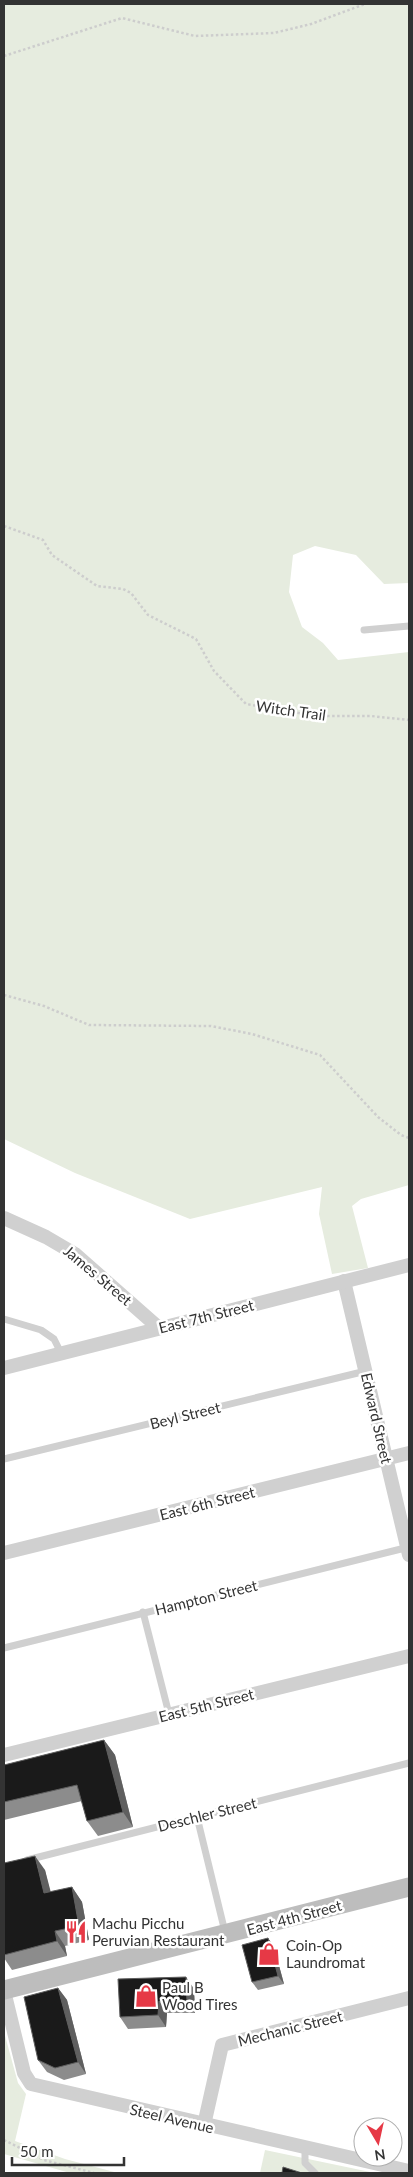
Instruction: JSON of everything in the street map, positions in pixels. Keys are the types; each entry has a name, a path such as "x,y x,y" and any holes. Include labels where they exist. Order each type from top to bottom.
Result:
{"main road":[{"name":"East 4th Street","path":"4,1990 409,1887"}],"street":[{"name":"James Street","path":"4,1218 46,1237 75,1254 158,1328"},
{"name":"East 7th Street","path":"4,1368 409,1265"},
{"name":"Edward Street","path":"344,1281 409,1550"},
{"name":"East 6th Street","path":"4,1553 409,1453"},
{"name":"East 5th Street","path":"4,1754 409,1656"},
{"name":"Steel Avenue","path":"4,1990 24,2072 31,2084 409,2171"},
{"name":"Mechanic Street","path":"204,2125 222,2044 409,1998"}],"lane":[{"path":"364,630 409,626"},
{"path":"4,1318 41,1330 54,1339 61,1353"},
{"name":"Beyl Street","path":"4,1459 366,1371"},
{"name":"Hampton Street","path":"4,1648 143,1612 409,1550"},
{"path":"143,1612 169,1714"},
{"name":"Deschler Street","path":"23,1860 409,1764"},
{"path":"197,1817 226,1935"},
{"path":"305,2148 305,2163 315,2173"}],"path":[{"path":"4,56 122,18 195,36 274,33 311,24 365,4"},
{"name":"Witch Trail","path":"4,526 43,540 52,555 97,586 123,589 131,594 148,614 196,639 214,671 246,704 316,716 371,716 409,720"},
{"path":"4,995 44,1006 89,1025 211,1026 252,1034 320,1055 378,1117 401,1135 409,1138"},
{"path":"4,2140 44,2160 94,2173"}],"shaded area":[{"path":"4,4 409,4 409,583 384,584 356,555 315,546 293,555 289,592 302,627 323,643 338,660 409,652 409,1185 361,1199 352,1206 368,1268 332,1274 319,1214 322,1187 190,1219 75,1173 4,1139"},
{"path":"4,2032 18,2083 26,2094 15,2141 65,2159 118,2173 70,2173 4,2154"},
{"path":"265,2150 375,2173 260,2173"}],"building":[{"path":"104,1740 123,1812 87,1821 77,1785 4,1802 4,1765"},
{"path":"35,1856 44,1893 72,1887 79,1926 55,1931 57,1941 4,1955 4,1863"},
{"path":"268,1938 278,1976 252,1982 242,1945"},
{"path":"186,1977 187,2001 159,2001 158,2015 120,2017 118,1979"},
{"path":"58,1988 78,2062 55,2068 38,2060 24,1997"},
{"path":"283,2167 302,2173 282,2173"}],"place":[{"name":"Machu Picchu Peruvian Restaurant","path":"76,1932"},
{"name":"Coin-Op Laundromat","path":"269,1954"},
{"name":"Paul B Wood Tires","path":"146,1996"}]}
